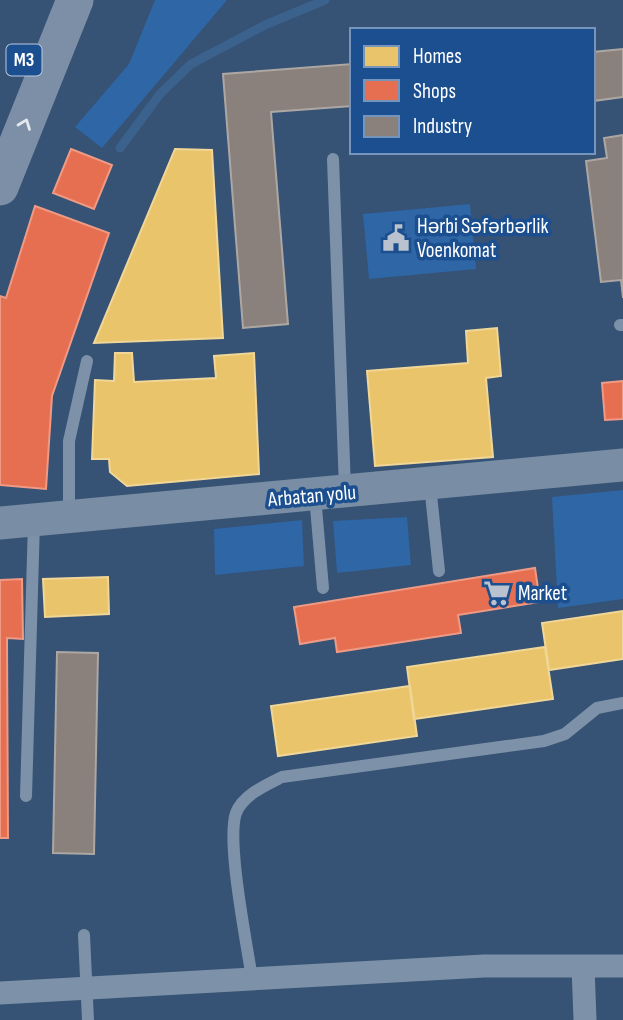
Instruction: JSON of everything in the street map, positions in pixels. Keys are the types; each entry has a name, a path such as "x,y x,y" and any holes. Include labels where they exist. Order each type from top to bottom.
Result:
{"main road":[{"name":"M3","path":"0,121 50,0"},
{"path":"0,187 75,0"},
{"name":"Arbatan yolu","path":"0,523 69,519 623,465"}],"street":[{"path":"0,993 484,966 623,966"},
{"path":"583,966 584,1020"}],"lane":[{"path":"323,588 330,494 333,159"},
{"path":"69,519 69,441 87,361"},
{"path":"430,484 439,571"},
{"path":"26,796 34,521"},
{"path":"252,979 232,837 237,811 257,789 282,776 544,741 565,734 597,708 623,703"},
{"path":"84,935 89,1020"}],"shaded area":[{"path":"155,0 227,0 102,148 75,127 129,64"},
{"path":"470,204 476,269 369,279 363,214"},
{"path":"623,490 623,599 558,608 552,497"},
{"path":"407,517 411,565 337,573 333,521"},
{"path":"302,520 304,566 215,575 214,529"}],"building: Homes":[{"path":"175,149 212,150 223,338 94,343"},
{"path":"497,328 501,376 486,378 493,457 375,466 367,371 468,363 466,331"},
{"path":"115,353 132,353 134,382 216,378 214,356 254,353 259,474 127,486 110,472 109,459 92,459 95,380 114,381"},
{"path":"108,577 109,614 45,617 43,579"},
{"path":"623,611 623,659 549,670 542,623"},
{"path":"545,647 553,699 414,719 407,667"},
{"path":"410,686 417,736 278,756 271,706"}],"building: Shops":[{"path":"71,149 112,165 94,209 53,193"},
{"path":"35,206 109,233 52,396 46,489 0,485 0,296 6,298"},
{"path":"623,381 623,419 605,420 602,383"},
{"path":"535,568 540,602 458,615 461,633 337,652 335,638 300,644 294,607"},
{"path":"22,579 23,639 7,638 8,838 0,838 0,580"}],"building: Industry":[{"path":"623,49 623,97 595,101 595,52"},
{"path":"350,64 350,106 271,112 288,324 243,328 223,74"},
{"path":"623,135 623,298 621,280 601,282 586,161 607,158 604,138"},
{"path":"57,652 98,653 94,854 53,853"}],"waterway":[{"path":"120,148 160,94 191,64 265,25 325,0"}],"place":[{"name":"Hərbi Səfərbərlik Voenkomat","path":"396,238"},
{"name":"Market","path":"497,593"}]}
